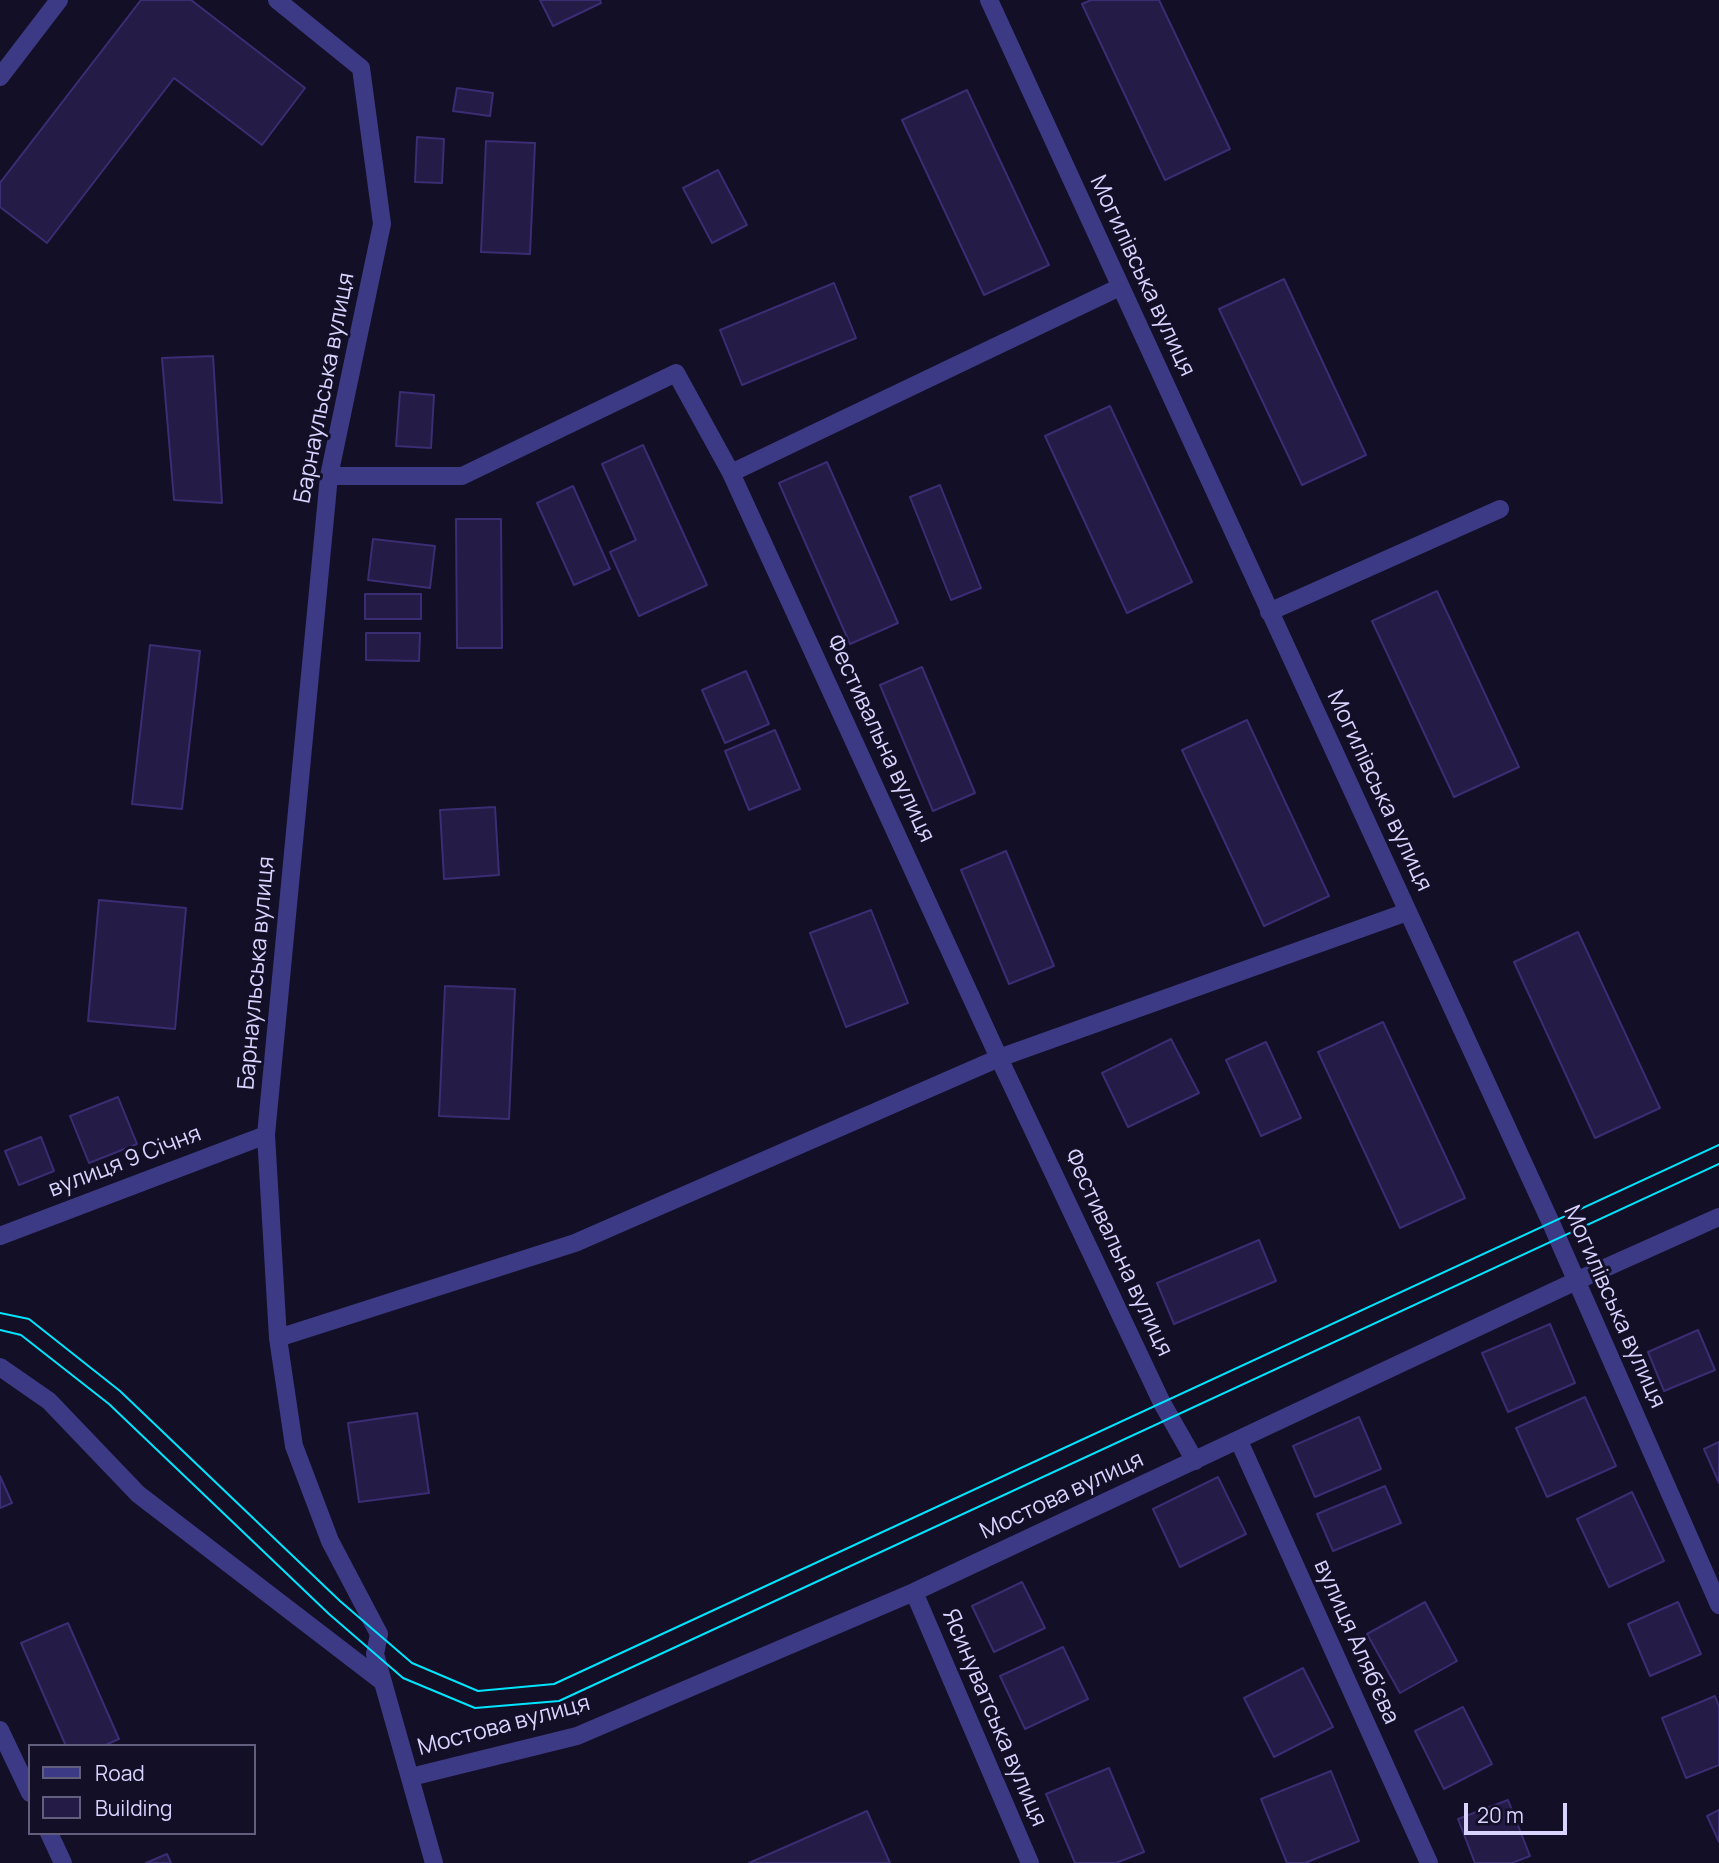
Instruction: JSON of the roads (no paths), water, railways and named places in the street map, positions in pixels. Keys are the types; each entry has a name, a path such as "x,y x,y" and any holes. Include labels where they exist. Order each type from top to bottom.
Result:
{"street":[{"path":"0,77 59,0"},
{"name":"Барнаульська вулиця","path":"276,0 361,68 382,224 329,476 266,1135 278,1338 294,1446 330,1541 379,1634 375,1654 434,1863"},
{"name":"Могилівська вулиця","path":"989,0 1576,1281 1719,1605"},
{"path":"732,473 1121,287"},
{"name":"Фестивальна вулиця","path":"329,476 462,476 676,373 732,473 999,1058 1162,1403 1195,1461"},
{"path":"1269,612 1500,509"},
{"path":"278,1338 575,1243 999,1058 1407,912"},
{"name":"вулиця 9 Січня","path":"0,1236 266,1135"},
{"name":"Мостова вулиця","path":"411,1777 577,1736 914,1592 1576,1281 1719,1217"},
{"path":"0,1367 49,1401 138,1494 383,1682"},
{"name":"вулиця Аляб'єва","path":"1239,1441 1429,1863"},
{"name":"Ясинуватська вулиця","path":"914,1592 1030,1863"},
{"path":"0,1730 28,1789"},
{"path":"50,1835 63,1863"}],"tram line":[{"path":"0,1313 29,1319 120,1391 340,1601 412,1663 478,1691 554,1684 1719,1145"},
{"path":"0,1330 21,1335 109,1404 329,1614 403,1678 475,1708 559,1701 1719,1164"}]}
